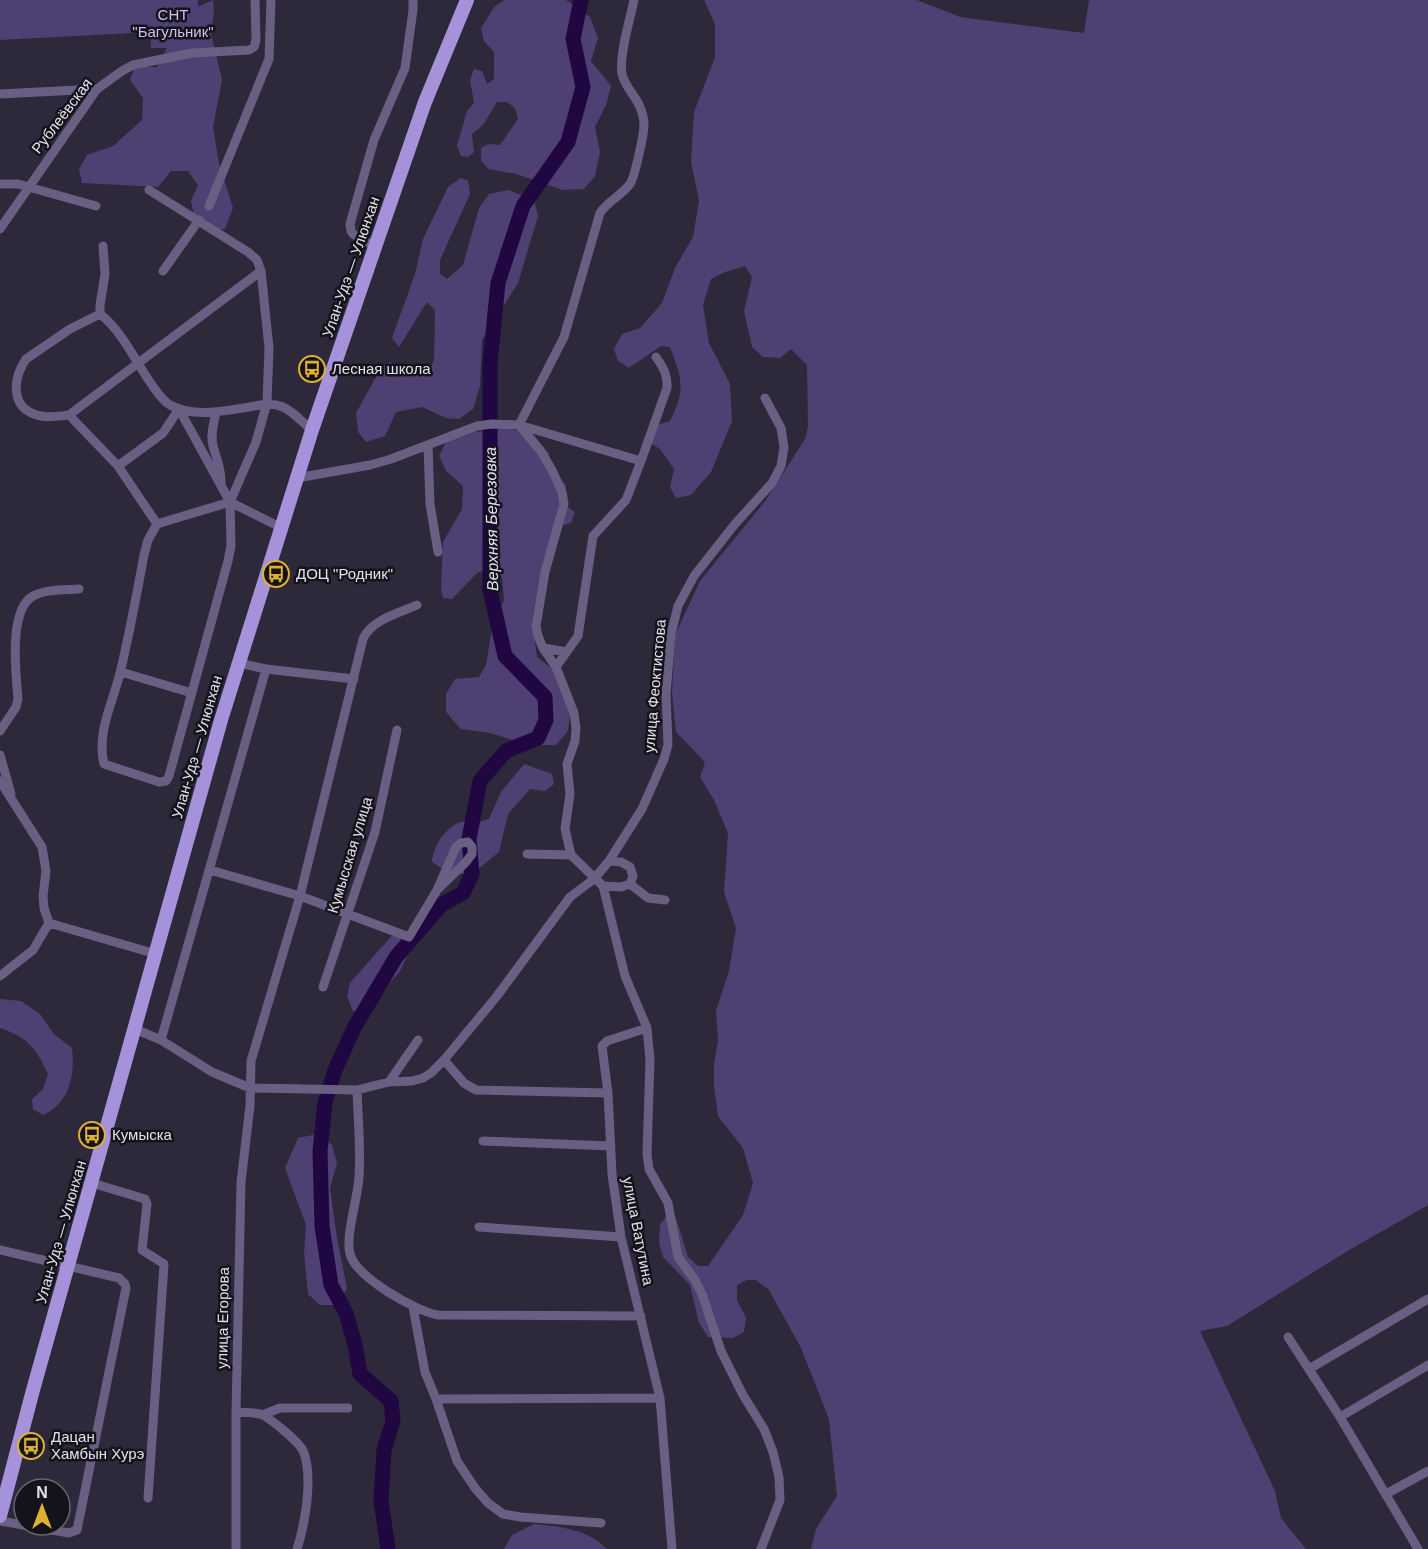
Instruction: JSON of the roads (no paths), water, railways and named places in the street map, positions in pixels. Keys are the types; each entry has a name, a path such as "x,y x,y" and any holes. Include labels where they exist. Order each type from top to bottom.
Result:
{"main road":[{"name":"Улан-Удэ — Улюнхан","path":"0,1516 239,663 312,430 425,102 467,0"}],"street":[{"name":"Рублеёвская","path":"0,229 97,89 133,66 192,52 249,50 254,47 256,40 255,0"},
{"path":"209,206 269,59 271,0"},
{"path":"376,247 353,234 350,224 380,121 400,84 405,68 413,0"},
{"path":"519,425 564,337 600,213 605,205 631,182 634,173 644,126 640,106 622,74 622,61 634,0"},
{"path":"0,94 97,89"},
{"path":"0,184 29,186 96,206"},
{"path":"149,190 199,220 257,260 261,271 269,348 267,403 256,442 230,502 231,546 228,561 169,776 166,781 159,782 105,764 101,750 105,724 121,672 148,540 157,524 230,502"},
{"path":"163,271 199,220"},
{"path":"103,246 105,274 100,314 117,330 137,364 168,404 195,412 216,412 267,403 283,407 312,430"},
{"path":"100,314 70,329 26,359 17,378 15,390 19,402 29,412 41,417 69,415 261,271"},
{"path":"556,667 580,630 593,536 626,500 667,388 668,380 665,371 656,357"},
{"name":"улица Феоктистова","path":"135,1029 161,1040 212,1072 250,1088 357,1090 389,1082 423,1078 444,1060 497,996 570,897 594,879 609,861 642,809 664,759 668,738 666,694 671,634 678,606 694,576 735,524 772,483 782,466 784,447 781,428 765,398"},
{"path":"118,466 163,433 179,409"},
{"path":"179,409 230,502 282,528"},
{"path":"216,412 212,433 213,445 221,469 221,485"},
{"path":"69,415 118,466 157,524"},
{"path":"297,478 370,465 477,426 506,423 641,461"},
{"path":"519,425 540,450 552,470 563,498 562,512 544,572 538,615 538,636 556,667 574,713 575,741 567,764 570,794 565,829 571,855 603,886 621,887 630,884"},
{"path":"428,445 430,504 438,552"},
{"path":"0,731 16,707 18,699 15,643 22,608 27,600 35,595 79,589"},
{"name":"улица Егорова","path":"236,1549 236,1412 242,1182 253,1049 300,896 367,631 374,625 417,605"},
{"path":"543,648 567,652"},
{"path":"239,663 266,669 354,680"},
{"path":"161,1040 266,669"},
{"path":"121,672 192,693"},
{"name":"Кумысская улица","path":"323,987 375,832 397,730"},
{"path":"0,755 12,799"},
{"path":"0,781 42,847 46,865 44,908 49,923 33,950 0,976"},
{"path":"210,870 300,896 409,937 437,890 456,847 468,842 472,847 472,854 437,890"},
{"path":"527,854 571,855"},
{"path":"609,861 621,862 630,867 633,876 630,884"},
{"path":"630,884 648,898 665,900"},
{"path":"603,886 625,976 647,1028 650,1060 647,1154 649,1169 668,1203 678,1257 702,1294 721,1351 743,1395 764,1429 775,1460 780,1500 761,1549"},
{"path":"49,923 156,954"},
{"name":"улица Ватутина","path":"647,1028 607,1041 602,1046 608,1093 612,1174 621,1237 660,1398 672,1549"},
{"path":"389,1082 418,1040"},
{"path":"444,1060 464,1083 476,1090 608,1093"},
{"path":"357,1090 359,1174 349,1252 353,1263 372,1281 413,1307 425,1313 438,1315 641,1316"},
{"path":"483,1141 610,1146"},
{"path":"92,1183 146,1199 142,1250 164,1264 148,1498"},
{"path":"479,1227 621,1237"},
{"path":"0,1250 119,1278 126,1288 79,1526 74,1533 69,1533 0,1521"},
{"path":"1309,1369 1428,1299"},
{"path":"413,1307 425,1372 457,1461 488,1503 503,1514 601,1523"},
{"path":"1288,1337 1340,1417 1418,1549"},
{"path":"1340,1417 1428,1365"},
{"path":"436,1399 660,1398"},
{"path":"236,1412 262,1414 280,1408 348,1408"},
{"path":"262,1414 304,1450 307,1474 306,1498 297,1549"},
{"path":"1386,1494 1428,1471"}],"waterway":[{"name":"Верхняя Березовка","path":"388,1549 381,1501 384,1450 393,1421 391,1401 360,1374 346,1313 331,1285 322,1226 320,1151 325,1102 335,1070 354,1028 396,957 441,905 463,893 472,874 469,839 480,781 506,751 538,738 546,720 545,697 505,656 490,590 490,363 498,283 523,206 568,142 583,87 573,39 581,0"}],"place":[{"name":"Лесная школа","path":"312,369"},
{"name":"ДОЦ \"Родник\"","path":"276,574"},
{"name":"Кумыска","path":"92,1135"},
{"name":"Дацан Хамбын Хурэ","path":"31,1446"}],"park label":[{"name":"СНТ \"Багульник\"","path":"173,24"}]}
